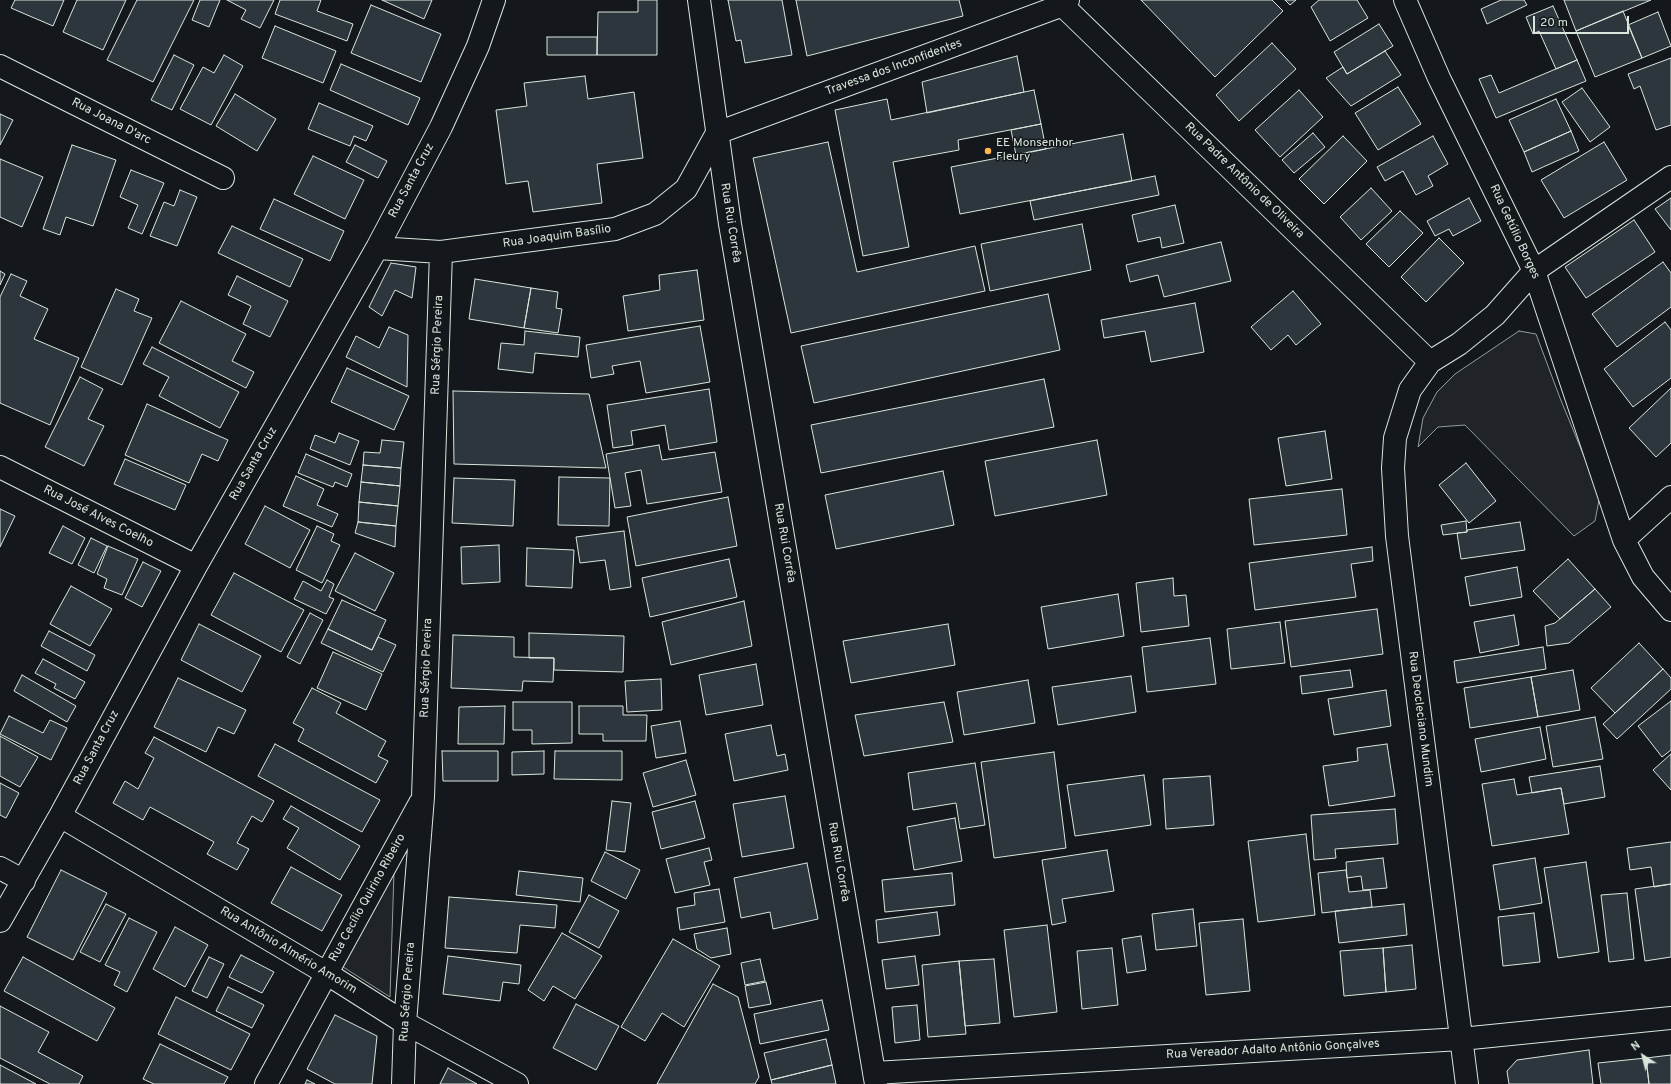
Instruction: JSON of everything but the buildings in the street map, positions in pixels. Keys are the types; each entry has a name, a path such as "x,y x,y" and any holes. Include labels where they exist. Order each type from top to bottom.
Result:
{"street":[{"name":"Rua Santa Cruz","path":"0,921 60,816 196,566 377,248 441,127 478,46 494,0"},
{"name":"Rua Rui Corrêa","path":"699,0 731,232 875,1079"},
{"name":"Rua Getúlio Borges","path":"1405,0 1439,78 1534,271 1624,540"},
{"name":"Travessa dos Inconfidentes","path":"717,133 1063,2"},
{"name":"Rua Padre Antônio de Oliveira","path":"1063,2 1430,362"},
{"name":"Rua Joana D'arc","path":"0,66 223,178"},
{"name":"Rua Joaquim Basílio","path":"377,248 441,252 615,229 655,214 686,189 717,133"},
{"path":"1430,362 1459,344 1495,315 1534,271 1671,177"},
{"name":"Rua Sérgio Pereira","path":"403,1084 405,1023 423,797 441,252"},
{"name":"Rua Deocleciano Mundim","path":"1430,362 1410,390 1396,438 1392,468 1397,536 1466,1084"},
{"name":"Rua José Alves Coelho","path":"0,467 196,566"},
{"path":"1671,497 1624,540 1643,577 1671,610"},
{"name":"Rua Cecílio Quirino Ribeiro","path":"266,1084 423,797"},
{"name":"Rua Antônio Almério Amorim","path":"60,816 326,973 405,1023 517,1084"},
{"path":"0,868 24,881"},
{"name":"Rua Vereador Adalto Antônio Gonçalves","path":"875,1079 1461,1039 1671,1018"}],"shaded area":[{"path":"1519,331 1536,334 1560,398 1600,495 1595,521 1574,536 1465,425 1438,427 1418,447 1423,418 1437,392 1455,374"},
{"path":"394,872 390,997 340,965"}],"place":[{"name":"EE Monsenhor Fleury","path":"988,151"}]}
